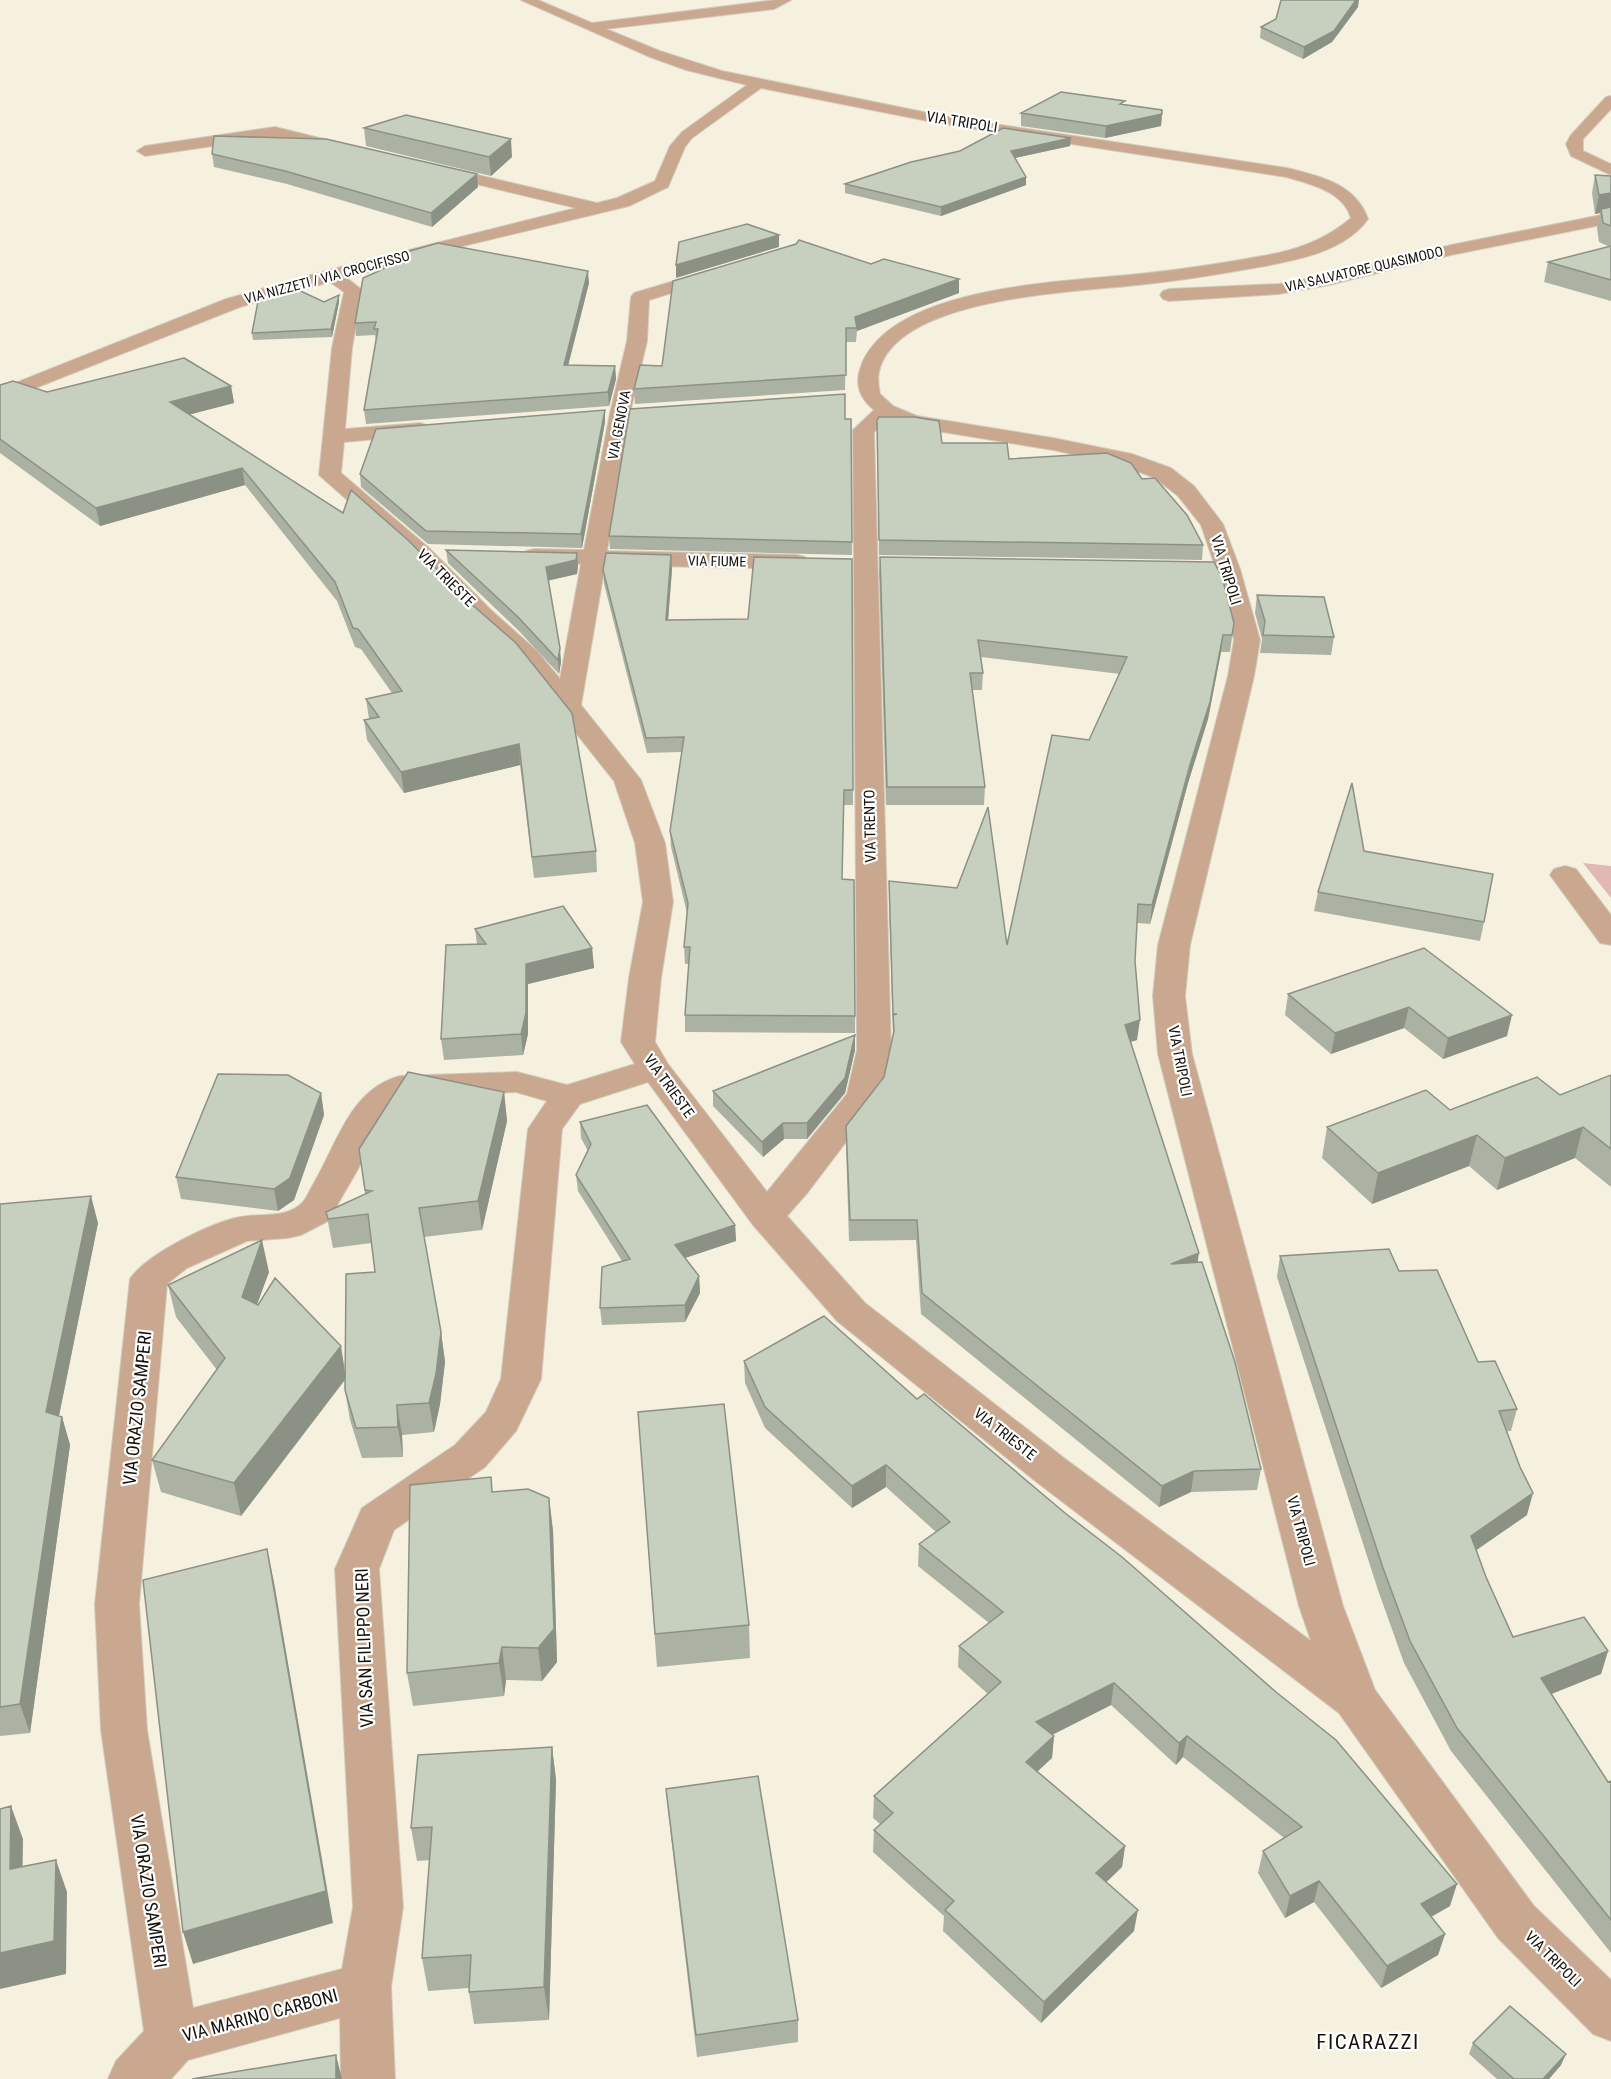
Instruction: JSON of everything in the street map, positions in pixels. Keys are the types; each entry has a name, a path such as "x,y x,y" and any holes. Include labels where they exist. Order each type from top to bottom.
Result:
{"street":[{"path":"527,0 691,67 758,83"},
{"path":"601,30 683,15 774,5 785,0"},
{"path":"601,30 639,28 683,15"},
{"path":"639,28 637,38 642,47"},
{"name":"VIA NIZZETI / VIA CROCIFISSO","path":"0,396 233,303 462,241 623,202 662,184 678,146 687,135 758,83"},
{"name":"VIA TRIPOLI","path":"758,83 948,121 1260,166 1311,179 1338,190 1355,203 1359,211 1360,219 1348,231 1326,244 1286,257 1222,269 1042,291 952,307 933,313 894,334 877,352 868,377 868,401 912,421 1053,444 1124,459 1162,473 1186,491 1212,525 1217,569 1246,640 1241,676 1174,945 1169,996 1175,1054 1321,1606 1355,1700 1516,1922 1611,2016"},
{"path":"1611,100 1576,138 1574,144 1576,153 1611,170"},
{"path":"145,151 275,132 368,154"},
{"path":"414,165 597,209"},
{"name":"VIA SALVATORE QUASIMODO","path":"1042,291 1090,299 1279,289 1329,280 1484,242 1611,218"},
{"name":"VIA GENOVA","path":"568,706 620,413 637,341 639,297 735,267"},
{"name":"VIA TRIESTE","path":"331,275 352,290 342,348 330,475 421,553 482,615 528,656 627,780 650,843 658,902 645,978 638,1042 654,1069 766,1216 851,1312 1049,1469 1355,1700"},
{"name":"VIA TRENTO","path":"766,1216 795,1184 864,1096 874,1050 863,430 868,401"},
{"path":"596,415 644,411"},
{"path":"335,436 442,427"},
{"path":"421,553 456,554"},
{"name":"VIA FIUME","path":"514,556 819,563"},
{"path":"1565,875 1611,936"},
{"path":"568,1096 654,1069"},
{"name":"VIA ORAZIO SAMPERI","path":"172,2039 124,1730 117,1604 149,1279 174,1258 242,1229 288,1226 315,1212 340,1169 366,1114 400,1087 517,1082 568,1096"},
{"name":"VIA SAN FILIPPO NERI","path":"368,2079 365,1987 378,1907 357,1569 376,1520 470,1456 502,1420 521,1379 546,1129 568,1096"},
{"name":"VIA MARINO CARBONI","path":"135,2079 172,2039 365,1987"}],"shaded area":[{"path":"1583,863 1611,866 1611,898"}],"building":[{"path":"1281,0 1356,0 1334,31 1304,47 1261,27 1276,19"},
{"path":"1061,92 1125,101 1120,104 1162,110 1162,114 1106,126 1021,113"},
{"path":"406,115 511,139 489,157 364,128"},
{"path":"1003,128 1071,138 1011,151 1026,177 941,207 845,184 911,162 960,151"},
{"path":"214,136 326,139 477,174 431,213 285,171 212,154"},
{"path":"1595,175 1611,176 1611,193 1599,195"},
{"path":"1611,207 1611,226 1603,223 1601,209"},
{"path":"747,224 779,235 676,265 679,242"},
{"path":"799,240 871,264 884,259 959,279 855,317 857,328 846,328 846,375 634,389 640,365 662,366 673,281 796,244"},
{"path":"438,243 588,271 564,365 615,366 608,392 364,410 378,329 374,329 376,322 355,323 363,278 390,266 396,255"},
{"path":"1611,246 1611,280 1548,262"},
{"path":"292,287 324,302 339,295 331,329 252,333 259,296"},
{"path":"184,358 231,386 170,402 343,513 351,490 409,541 469,602 516,643 572,713 596,851 532,857 519,744 401,772 364,720 379,717 366,699 402,691 358,629 353,628 335,582 242,468 96,508 0,439 0,385 13,381 47,392"},
{"path":"845,394 845,419 851,419 852,542 609,536 630,409"},
{"path":"605,410 581,534 426,531 360,474 376,429"},
{"path":"879,417 914,417 939,421 942,443 1007,443 1009,459 1107,453 1131,463 1142,479 1155,478 1187,515 1203,545 879,540 877,420"},
{"path":"446,550 577,553 576,560 546,567 560,648 558,660 518,617"},
{"path":"606,553 671,555 666,620 748,619 754,557 852,559 853,790 844,790 842,879 854,880 855,1016 685,1015 690,947 684,947 688,903 670,831 684,737 646,738 603,570"},
{"path":"880,557 1214,562 1222,577 1234,623 1232,635 1223,635 1210,702 1190,765 1152,905 1138,904 1135,961 1140,1020 1125,1025 1199,1253 1171,1264 1202,1262 1235,1362 1261,1469 1194,1471 1162,1486 922,1293 917,1220 850,1220 846,1126 884,1077 894,1031 893,1015 897,1014 893,1014 889,881 957,888 988,807 1007,945 1052,735 1089,740 1127,657 978,640 983,673 970,673 985,787 887,787"},
{"path":"1257,595 1324,597 1334,637 1263,635 1265,621"},
{"path":"1352,783 1364,851 1493,874 1484,922 1318,892"},
{"path":"563,906 592,948 526,964 526,1013 521,1034 441,1039 446,945 486,944 475,929"},
{"path":"1424,948 1512,1015 1448,1038 1409,1007 1335,1033 1288,994"},
{"path":"855,1035 845,1078 807,1123 783,1123 762,1142 713,1091"},
{"path":"408,1072 504,1092 478,1201 419,1208 441,1332 436,1374 429,1403 397,1405 398,1427 356,1428 345,1390 346,1274 375,1272 368,1214 328,1219 326,1212 372,1191 365,1190 359,1149"},
{"path":"218,1074 288,1075 321,1093 290,1178 274,1189 176,1177"},
{"path":"1611,1075 1611,1149 1583,1127 1505,1158 1477,1135 1378,1173 1327,1127 1426,1090 1450,1110 1537,1077 1560,1095"},
{"path":"647,1105 735,1225 675,1245 699,1276 685,1305 600,1308 602,1267 630,1259 576,1175 591,1144 580,1122"},
{"path":"91,1196 46,1412 62,1417 20,1704 0,1707 0,1204"},
{"path":"262,1240 242,1297 258,1305 275,1278 341,1346 234,1483 152,1460 225,1358 168,1285"},
{"path":"1389,1249 1399,1271 1437,1270 1478,1362 1495,1361 1517,1409 1499,1411 1520,1467 1533,1493 1471,1536 1486,1577 1513,1637 1584,1617 1608,1651 1541,1678 1608,1782 1611,1781 1611,1920 1457,1728 1410,1641 1383,1568 1280,1256"},
{"path":"824,1316 917,1399 924,1394 1065,1513 1122,1557 1276,1692 1336,1740 1457,1884 1421,1904 1445,1934 1387,1966 1319,1881 1290,1896 1263,1851 1302,1827 1187,1736 1179,1743 1114,1683 1036,1722 1054,1736 1026,1762 1125,1846 1096,1873 1138,1910 1044,2002 945,1910 954,1901 874,1830 893,1813 874,1796 1001,1682 959,1646 1003,1612 919,1544 950,1522 886,1465 852,1486 765,1407 744,1361"},
{"path":"724,1404 749,1625 655,1634 638,1412"},
{"path":"491,1477 492,1492 528,1489 549,1498 554,1629 538,1648 502,1647 499,1663 407,1673 410,1485"},
{"path":"267,1549 326,1891 183,1932 143,1580"},
{"path":"552,1747 544,1987 469,1992 471,1955 422,1958 432,1827 411,1828 418,1755"},
{"path":"758,1776 798,2020 696,2035 666,1789"},
{"path":"11,1806 10,1869 56,1860 54,1941 0,1953 0,1809"},
{"path":"1510,2006 1566,2054 1543,2079 1514,2079 1473,2043"},
{"path":"336,2055 336,2079 192,2079"}],"district":[{"name":"FICARAZZI","path":"1368,2042"}]}
